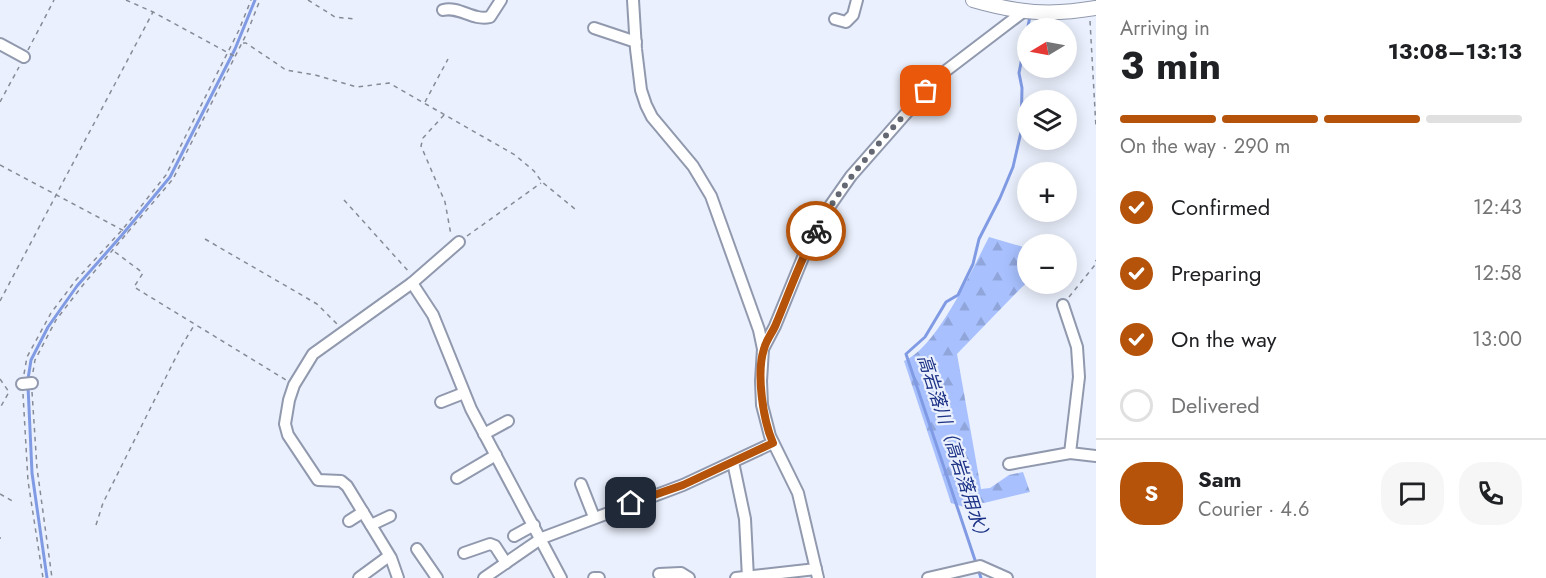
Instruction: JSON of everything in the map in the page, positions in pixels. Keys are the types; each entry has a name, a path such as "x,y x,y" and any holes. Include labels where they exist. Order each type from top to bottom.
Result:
{"main road":[{"path":"973,0 1023,12 1069,13 1093,9"}],"street":[{"path":"443,10 454,8 472,17 490,17 501,0"},
{"path":"633,0 641,90 652,117 693,166 711,196 759,330 763,349 762,405 773,443 798,493 817,574 736,578"},
{"path":"835,19 846,22 851,18 857,0"},
{"path":"763,349 775,326 806,250 825,213 851,176 939,76 1023,12"},
{"path":"594,28 636,42"},
{"path":"0,44 24,57"},
{"path":"398,578 389,556 347,486 341,482 318,480 288,435 285,424 289,400 294,385 314,354 414,281 457,244"},
{"path":"414,281 433,315 464,393 484,434 542,538 561,578"},
{"path":"1063,305 1077,347 1079,377 1070,453"},
{"path":"441,402 464,393"},
{"path":"484,434 508,421"},
{"path":"484,578 542,538 683,485 773,443"},
{"path":"1009,464 1070,453 1096,456"},
{"path":"457,478 496,455"},
{"path":"733,462 745,519 748,577"},
{"path":"581,484 594,517"},
{"path":"349,521 363,512"},
{"path":"371,525 390,516"},
{"path":"514,536 534,525"},
{"path":"465,553 490,544 495,546 506,578"},
{"path":"417,549 437,578"},
{"path":"359,578 389,556"},
{"path":"928,578 980,566 1007,578"},
{"path":"659,574 681,573 689,578"},
{"path":"594,578 599,578"}],"path":[{"path":"126,0 235,56"},
{"path":"43,578 28,481 27,357 51,313 76,280 122,230 166,175 228,52 251,0"},
{"path":"52,578 27,384 35,360 56,320 173,179 242,43 260,0"},
{"path":"308,0 335,17 354,19"},
{"path":"1093,9 1096,128"},
{"path":"0,301 153,12"},
{"path":"242,43 246,43 286,70 315,75 357,87 386,82 425,102 515,155 534,171 542,182 575,209"},
{"path":"425,102 448,59"},
{"path":"444,114 423,138 421,146 445,202 457,244 542,182"},
{"path":"0,165 129,234"},
{"path":"344,200 414,281"},
{"path":"206,238 317,304 344,331"},
{"path":"114,250 143,273 134,287 294,385"},
{"path":"1063,305 1095,265 1096,260"},
{"path":"96,525 102,503 182,345 195,324"},
{"path":"0,379 9,392 0,408"},
{"path":"0,494 14,502"}],"green space":[{"path":"989,237 1017,245 1017,292 957,354 981,489 990,488 1009,475 1023,472 1030,492 964,507 951,503 904,361 929,340 963,287"}],"waterway":[{"path":"28,379 31,360 48,327 77,286 170,177 235,49 255,0"},
{"name":"高岩落川（高岩落用水）","path":"981,578 906,354 925,337 946,302 958,295 973,264 979,239 1013,167 1021,132 1022,88 1019,73 1030,16"},
{"path":"28,386 32,473 47,578"}],"way so far":[{"path":"816,231 825,213 851,176 926,91"}],"route":[{"path":"631,503 683,485 773,443 762,405 763,349 816,231"}]}
